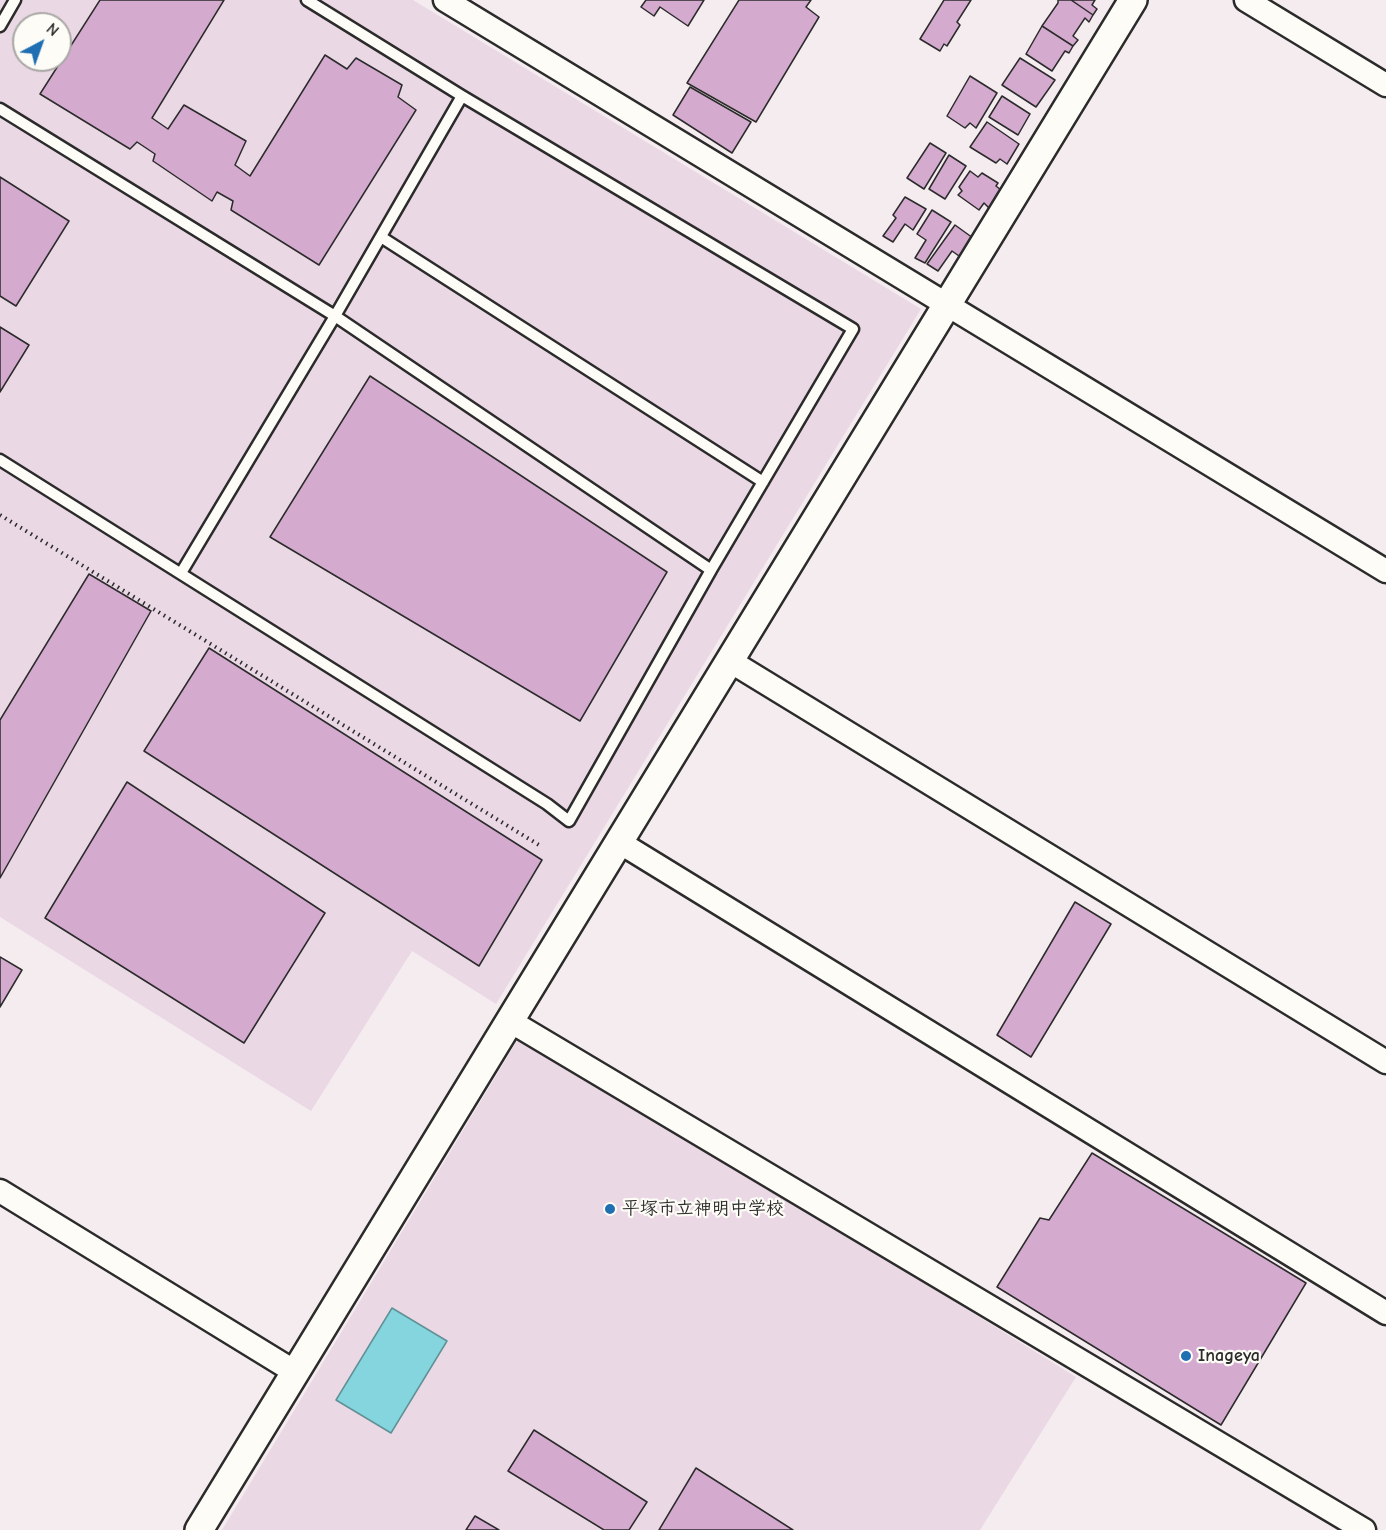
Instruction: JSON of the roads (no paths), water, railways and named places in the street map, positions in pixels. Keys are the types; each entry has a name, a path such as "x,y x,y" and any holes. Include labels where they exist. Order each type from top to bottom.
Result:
{"street":[{"path":"446,0 1386,571"},
{"path":"199,1530 1133,0"},
{"path":"1246,0 1386,85"},
{"path":"730,661 1386,1062"},
{"path":"619,842 1386,1313"},
{"path":"510,1022 1364,1530"},
{"path":"0,1191 295,1372"}],"lane":[{"path":"0,26 15,0"},
{"path":"0,460 547,804 568,821 711,570 853,329 462,96 307,0"},
{"path":"181,573 335,316 462,96"},
{"path":"0,109 335,316 711,570"},
{"path":"381,237 763,482"}],"water":[{"path":"392,1308 447,1341 391,1433 336,1400"}],"place":[{"name":"平塚市立神明中学校","path":"610,1209"},
{"name":"Inageya","path":"1186,1356"}]}
